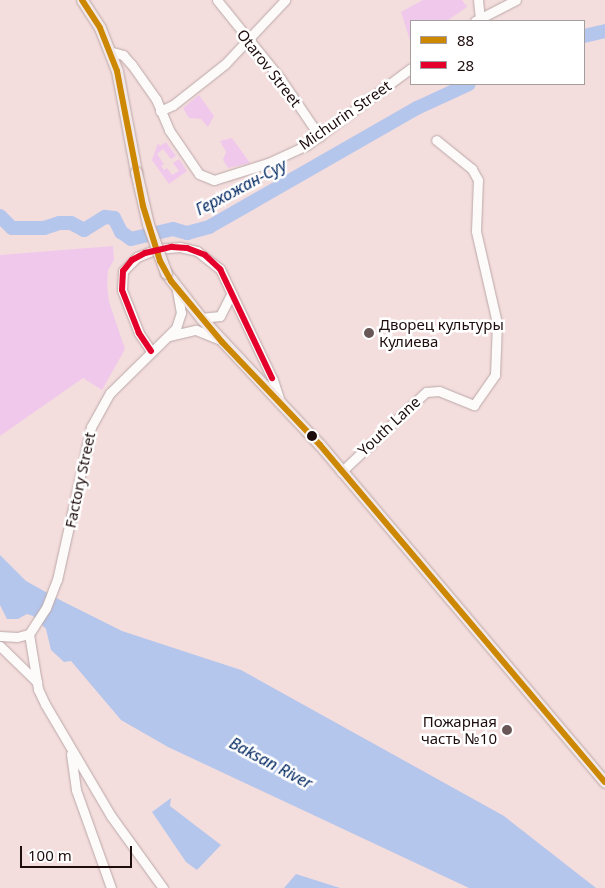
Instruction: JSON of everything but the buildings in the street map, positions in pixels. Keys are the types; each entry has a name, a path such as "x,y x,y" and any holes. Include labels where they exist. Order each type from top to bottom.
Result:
{"main road":[{"path":"82,0 97,23 109,51 123,96 145,215 166,273 177,290 222,342 280,402 341,472 605,782"}],"street":[{"name":"Otarov Street","path":"216,0 280,78 320,137"},
{"path":"160,111 173,105 225,64 285,0"},
{"path":"477,20 478,0"},
{"path":"477,20 516,0"},
{"name":"Michurin Street","path":"109,51 123,55 132,65 152,92 168,130 199,174 208,180 224,178 268,163 320,137 410,69"},
{"name":"Youth Lane","path":"341,472 426,392 439,391 474,405 495,375 496,324 476,231 478,180 472,169 436,140"},
{"path":"151,351 139,332 122,290 123,271 132,260 157,249 180,247 197,251 217,265 273,380 280,402"},
{"path":"169,336 180,317 177,290"},
{"path":"201,318 220,316 226,309 231,294"},
{"path":"169,336 196,330 222,342"},
{"name":"Factory Street","path":"32,631 53,592 91,427 110,393 151,351 169,336"},
{"path":"0,636 17,637 32,631 37,682 45,704 111,816 163,888"},
{"path":"0,646 37,682"},
{"path":"70,749 76,790 110,888"}],"shaded area":[{"path":"423,0 462,0 467,7 448,20 410,20 410,41 401,12"},
{"path":"199,95 214,116 208,127 201,119 189,118 183,108"},
{"path":"232,138 250,163 228,168 223,160 226,152 220,141"},
{"path":"166,142 176,156 171,159 163,149 157,154 164,164 161,166 164,170 167,168 172,175 179,171 173,163 179,159 187,171 169,184 152,160 158,143 160,146"},
{"path":"113,246 114,260 108,270 107,285 109,302 125,349 102,390 83,378 0,436 0,255"}],"water":[{"name":"Baksan River","path":"0,555 26,581 62,601 122,631 241,670 504,816 596,888 469,888 168,747 121,720 71,661 64,662 51,650 46,629 33,616 27,614 18,619 7,619 0,605"},
{"path":"171,798 170,806 221,845 197,870 186,862 152,812"},
{"path":"296,874 340,888 284,888"}],"waterway":[{"name":"Герхожан-Суу","path":"585,36 605,31"},
{"name":"Герхожан-Суу","path":"0,216 12,228 44,228 59,223 71,223 84,230 105,217 114,218 121,232 131,239 173,229 187,233 209,227 417,108 467,85"}],"transit line":[{"name":"88","path":"82,0 100,28 117,71 143,206 160,261 171,281 222,342 320,445 605,782"},
{"name":"28","path":"151,351 139,333 122,290 123,271 132,260 145,253 172,247 187,248 205,255 220,269 272,378"}],"place":[{"name":"Дворец культуры Кулиева","path":"369,333"},
{"name":"Пожарная часть №10","path":"507,730"}]}
